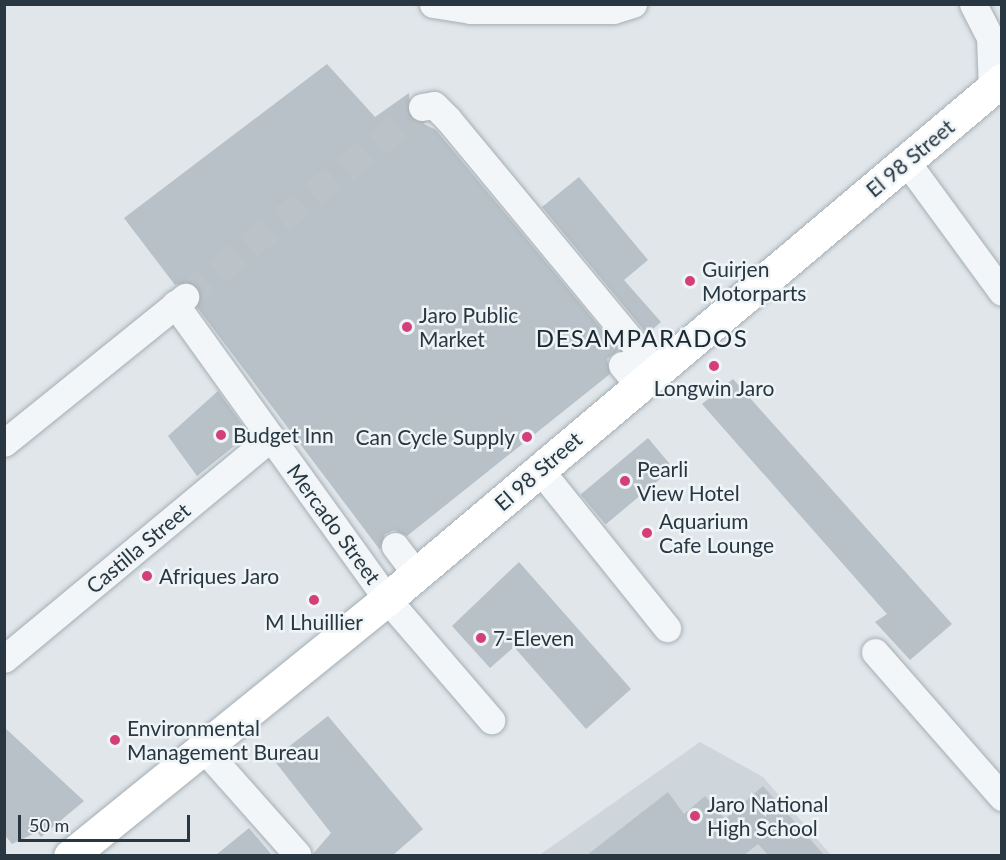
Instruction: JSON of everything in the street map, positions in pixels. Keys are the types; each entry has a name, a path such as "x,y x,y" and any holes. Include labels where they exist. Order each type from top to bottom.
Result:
{"main road":[{"name":"El 98 Street","path":"70,855 387,599 540,470 638,373 906,161 997,85"}],"street":[{"path":"433,4 470,10 613,10 633,4"},
{"path":"973,4 990,37 997,85"},
{"path":"428,106 638,373"},
{"path":"906,161 1002,292"},
{"name":"Mercado Street","path":"4,443 180,301 271,437 387,599 491,720"},
{"name":"Castilla Street","path":"4,659 271,437"},
{"path":"540,470 667,628"},
{"path":"395,546 416,574"},
{"path":"875,652 1002,797"},
{"path":"202,748 297,854"}],"shaded area":[{"name":"Jaro National High School","path":"700,742 763,777 831,855 538,856"}],"building":[{"name":"Jaro Public Market","path":"327,64 375,117 409,93 410,117 436,130 619,350 607,359 610,374 407,536 394,530 385,534 380,550 197,307 198,288 190,282 175,285 124,218"},
{"path":"579,177 648,260 624,280 661,322 647,334 542,207"},
{"path":"733,379 952,624 910,660 875,622 887,614 702,404"},
{"path":"218,391 249,434 197,476 168,436"},
{"name":"Pearli View Hotel","path":"648,438 673,468 606,524 581,495"},
{"path":"519,562 631,689 586,729 514,647 490,668 452,626"},
{"path":"328,716 423,829 393,855 312,855 331,833 273,759"},
{"path":"4,727 84,801 41,837 37,832 12,844 4,834"},
{"path":"763,786 824,855 768,855 758,844 744,855 587,855 668,792 684,814 705,796 725,819"},
{"path":"249,828 272,855 216,855"}],"tunnel":[{"path":"185,297 422,107"}],"place":[{"name":"Guirjen Motorparts","path":"690,281"},
{"name":"Jaro Public Market","path":"407,327"},
{"name":"Longwin Jaro","path":"714,366"},
{"name":"Budget Inn","path":"221,435"},
{"name":"Can Cycle Supply","path":"527,437"},
{"name":"Pearli View Hotel","path":"625,481"},
{"name":"Aquarium Cafe Lounge","path":"647,533"},
{"name":"Afriques Jaro","path":"147,576"},
{"name":"M Lhuillier","path":"314,600"},
{"name":"7-Eleven","path":"481,638"},
{"name":"Environmental Management Bureau","path":"115,740"},
{"name":"Jaro National High School","path":"695,816"}],"district":[{"name":"DESAMPARADOS","path":"642,338"}]}
